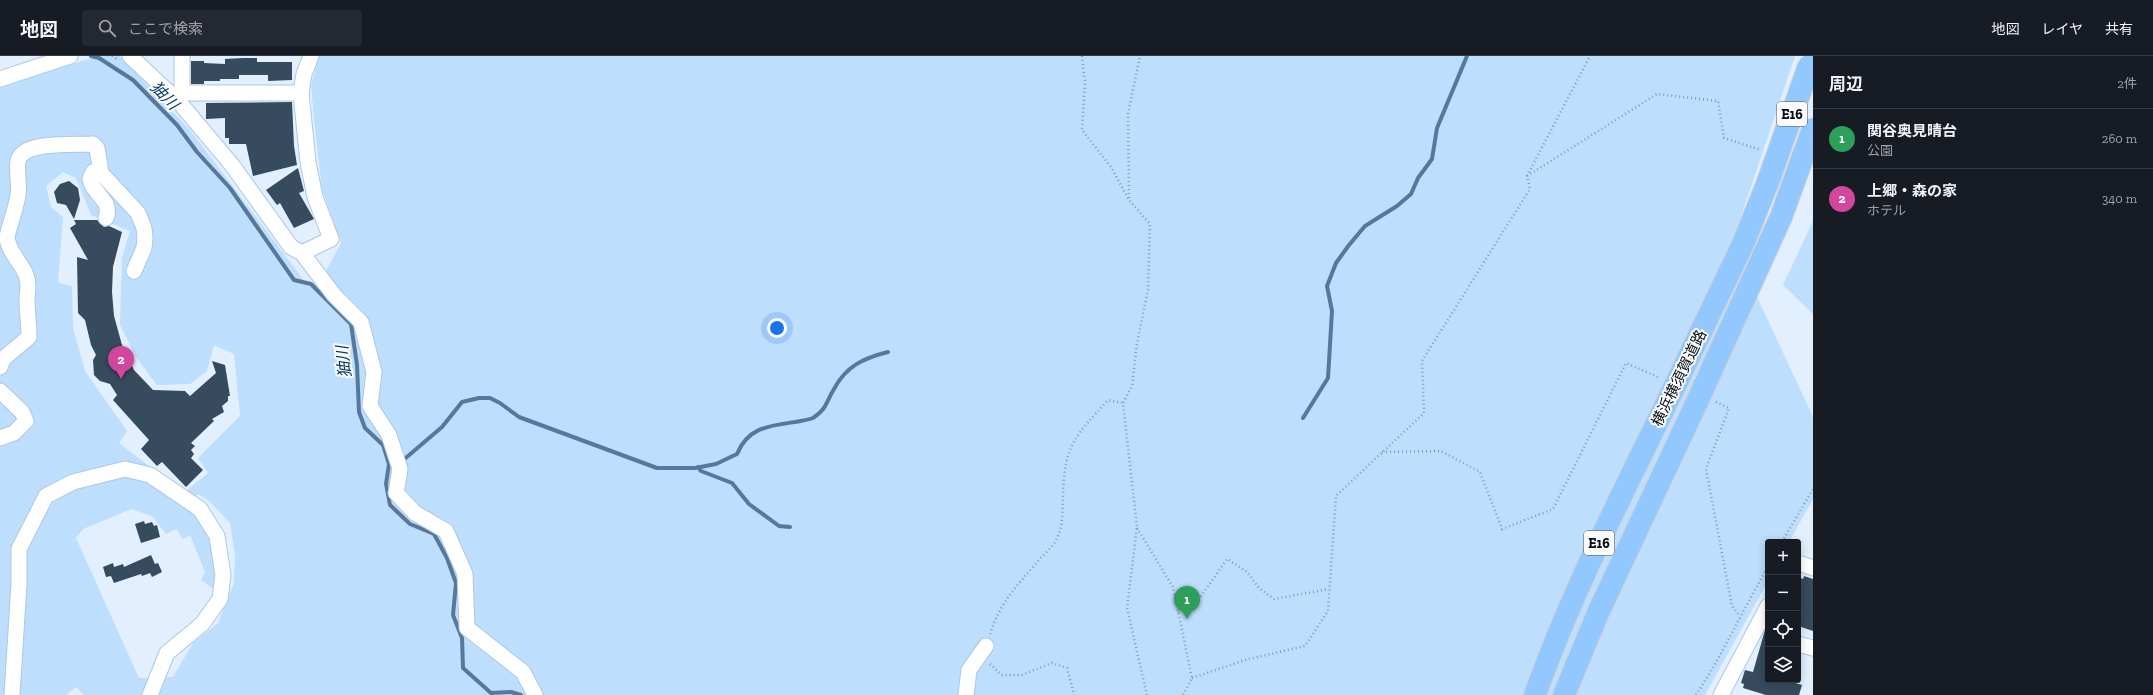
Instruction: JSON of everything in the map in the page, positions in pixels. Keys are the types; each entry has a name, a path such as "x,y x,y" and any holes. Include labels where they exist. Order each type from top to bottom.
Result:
{"highway":[{"name":"横浜横須賀道路","path":"1535,695 1554,641 1667,387 1743,244 1768,182 1810,61"},
{"name":"横浜横須賀道路","path":"1564,695 1598,612 1705,402 1781,217 1813,129"}],"street":[{"path":"0,79 70,56"},
{"path":"130,56 180,97 232,165 291,247 302,253 334,296 361,322 374,372 370,406 389,434 398,462 396,493 415,513 446,531 465,574 468,628 523,672 535,695"},
{"path":"180,97 182,56"},
{"path":"302,253 331,239 317,205 308,162 301,93 304,74 311,56"},
{"path":"180,97 301,93"},
{"path":"0,367 3,359 29,337 30,319 27,299 29,288 26,275 7,244 7,237 18,195 18,159 26,151 32,148 93,144 97,148 101,173 138,212 144,228 144,248 134,271"},
{"path":"101,173 93,172 90,179 96,192 105,201 108,207 106,218"},
{"path":"0,391 22,412 26,421 14,433 0,438"},
{"path":"12,695 19,584 19,549 46,496 73,482 125,469 150,475 200,509 217,536 223,575 220,599 202,624 167,653 150,695"},
{"path":"1801,564 1813,568"},
{"path":"1721,695 1761,632 1767,611"},
{"path":"1801,645 1813,648"},
{"path":"966,695 969,670 986,646"}],"path":[{"path":"1082,56 1085,83 1082,130 1111,167 1129,200 1150,224 1148,290 1136,343 1132,386 1123,403 1137,527 1127,608 1147,695"},
{"path":"1129,200 1128,114 1140,56"},
{"path":"1192,678 1245,660 1305,646 1328,611 1336,496 1424,412 1422,361 1530,189 1527,176 1590,56"},
{"path":"1527,176 1657,94 1718,101 1724,138 1769,153"},
{"path":"1382,452 1441,451 1480,472 1502,529 1552,509 1626,363 1667,387"},
{"path":"1074,695 1067,668 1052,664 1022,675 1002,675 990,665 986,646 997,614 1007,598 1056,540 1062,527 1064,474 1071,446 1080,431 1108,400 1123,403"},
{"path":"1705,402 1729,408 1706,469 1732,606 1740,616"},
{"path":"1784,539 1813,489"},
{"path":"1137,527 1173,587 1192,678 1183,695"},
{"path":"1178,612 1197,602 1228,559 1247,572 1259,588 1274,599 1329,589"},
{"path":"1696,695 1716,664 1740,616 1765,572"}],"shaded area":[{"path":"99,56 120,56 190,130 309,287 321,280 341,243 322,189 314,121 311,85 319,56 1795,56 1732,243 1813,417 1813,499 1791,539 1765,539 1765,586 1705,695 84,695 76,687 66,695 0,695 0,85","holes":["63,172 76,178 91,215 130,231 122,258 120,325 136,357 157,385 190,384 207,371 214,345 234,354 240,416 198,458 208,473 186,491 149,466 119,443 127,431 85,371 73,328 72,286 58,283 63,217 51,207 46,186","198,494 209,501 230,523 235,556 234,583 218,623 193,643 173,677 139,678 76,538 83,529 131,509 152,516 166,534 176,529 183,539 190,535 205,572 201,580 215,590 218,560 214,543 205,526 186,506"]},
{"path":"1813,221 1813,314 1783,285"}],"building":[{"path":"257,58 257,62 292,62 292,80 268,81 268,75 239,75 239,79 220,79 220,81 204,81 204,84 191,84 191,61 225,64 225,59"},
{"path":"292,102 294,146 297,165 253,176 246,144 229,144 229,138 225,138 225,118 206,119 206,103"},
{"path":"298,168 304,191 299,193 314,219 294,228 280,203 277,205 266,190"},
{"path":"69,181 78,188 80,200 74,219 66,205 57,203 54,192 60,184"},
{"path":"74,220 97,220 104,227 109,226 122,232 113,267 112,292 114,316 122,345 134,370 153,390 185,391 190,396 216,373 212,361 225,365 230,396 228,396 228,401 222,406 224,412 212,419 214,421 191,443 195,446 191,450 194,454 191,458 203,470 186,487 162,462 157,466 141,449 149,440 113,400 117,395 110,384 100,381 94,375 93,360 96,355 91,345 85,320 78,313 77,257 88,260 70,228 76,224"},
{"path":"144,521 145,524 152,522 154,526 157,525 160,537 141,543 135,524"},
{"path":"151,555 155,564 158,563 162,572 152,577 150,573 142,576 141,574 114,583 111,576 106,577 103,567 113,563 114,567 123,564 124,567"},
{"path":"1804,576 1813,579 1813,631 1801,627 1801,578 1803,579"},
{"path":"1765,630 1765,683 1796,683 1802,685 1799,695 1766,695 1743,688 1744,684 1741,683 1745,670 1753,672"}],"waterway":[{"name":"㹨川","path":"91,56 99,58 133,80 177,125 197,152 230,188 294,280 311,284 351,324 357,365 359,412 365,428 383,445 389,464 386,484 390,505 410,524 434,534 447,558 456,583 453,615 462,638 463,668 491,693 511,692 521,695"},
{"path":"1303,418 1328,378 1332,311 1327,286 1336,263 1365,226 1397,206 1411,194 1418,178 1432,159 1437,128 1467,56"},
{"path":"401,462 442,427 462,402 479,398 490,398 500,403 519,417 657,468 695,468 716,464 737,454 747,438 760,429 813,418 818,415 824,408 844,374 856,364 871,357 888,352"},
{"path":"698,467 701,471 732,483 749,504 779,526 790,527"}],"place":[{"name":"上郷・森の家","path":"121,379"},
{"name":"関谷奥見晴台","path":"1187,619"}]}
